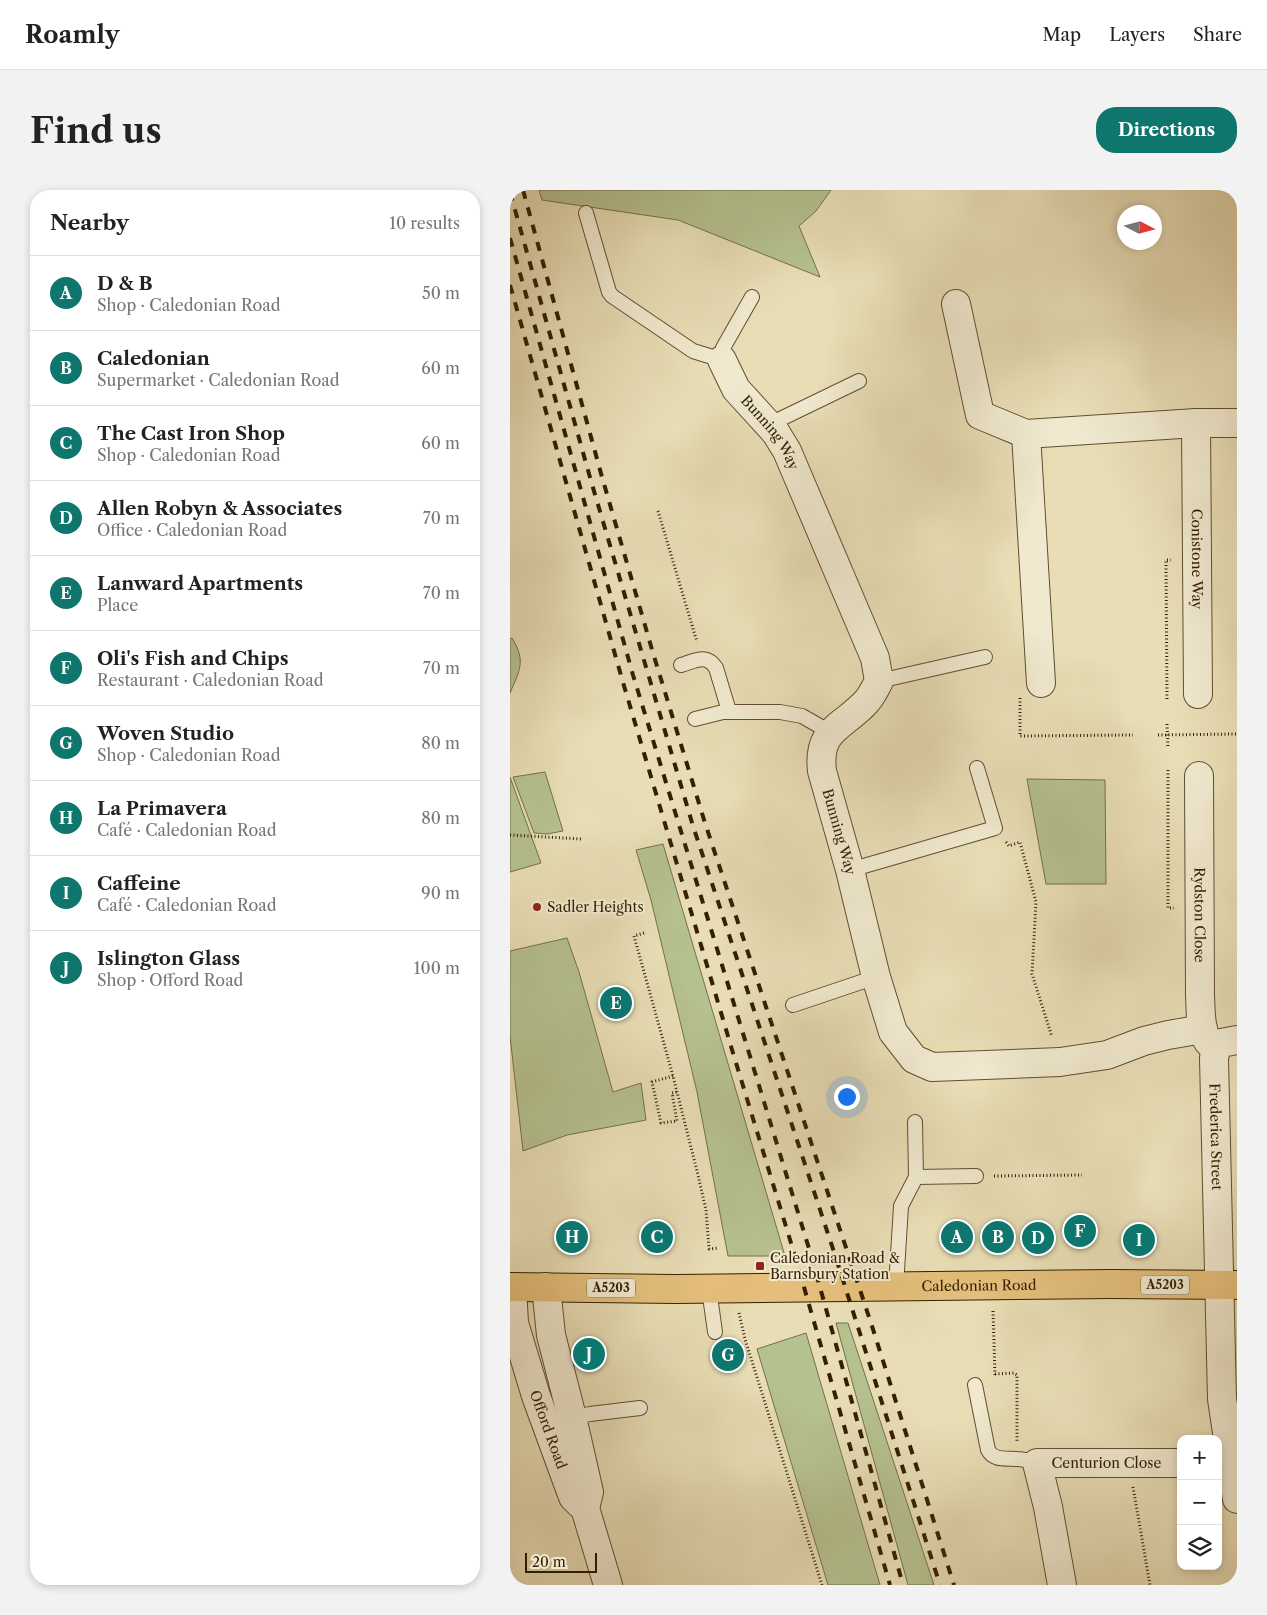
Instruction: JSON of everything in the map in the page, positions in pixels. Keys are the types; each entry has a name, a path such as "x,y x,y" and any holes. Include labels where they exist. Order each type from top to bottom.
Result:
{"main road":[{"name":"Caledonian Road","path":"511,1287 709,1289 1111,1284 1228,1285"}],"street":[{"path":"956,304 980,415 1026,434 1196,423 1237,423"},
{"name":"Bunning Way","path":"722,360 736,389 776,433 787,451 875,658 880,681 868,700 830,732 820,757 822,771 850,870 876,977 893,1032 914,1059 932,1067 1060,1062 1106,1055 1144,1041 1168,1035 1219,1040"},
{"name":"Conistone Way","path":"1196,423 1198,694"},
{"path":"1026,434 1041,683"},
{"name":"Rydston Close","path":"1199,776 1200,995 1219,1040"},
{"name":"Frederica Street","path":"1219,1040 1214,1058 1220,1268 1228,1285 1229,1342 1222,1399 1225,1463 1237,1499"},
{"name":"Offord Road","path":"511,1287 514,1322 546,1425 573,1497 585,1508"},
{"name":"Offord Road","path":"546,1287 551,1335 589,1492 585,1508 608,1585"},
{"name":"Centurion Close","path":"1062,1585 1048,1507 1027,1461 1177,1463"}],"lane":[{"path":"586,213 609,292 612,296 693,351 722,360 723,348 752,297"},
{"path":"768,425 859,380"},
{"path":"880,681 985,656"},
{"path":"681,665 708,659 716,668 729,711"},
{"path":"696,719 729,711 780,712 795,714 814,721 830,732"},
{"path":"850,870 995,828 977,768"},
{"path":"793,1005 876,977"},
{"path":"896,1286 901,1206 916,1177 915,1122"},
{"path":"916,1177 976,1176"},
{"path":"709,1289 715,1332"},
{"path":"975,1385 988,1450 991,1455 998,1459 1027,1461"},
{"path":"546,1425 572,1417 640,1408"}],"path":[{"path":"658,511 702,659"},
{"path":"1041,683 1020,684 1020,736 1133,735"},
{"path":"1167,724 1168,747"},
{"path":"1158,734 1237,734"},
{"path":"995,828 1009,846 1020,842 1036,902 1032,974 1060,1062"},
{"path":"510,835 582,840"},
{"path":"644,933 634,936 673,1076 706,1210 709,1249 718,1248"},
{"path":"673,1076 652,1082 662,1123 677,1121 672,1093 677,1092"},
{"path":"976,1176 1082,1175"},
{"path":"993,1286 995,1381"},
{"path":"745,1339 822,1585"},
{"path":"995,1374 1014,1373 1017,1375 1027,1461"},
{"path":"1128,1463 1150,1585"}],"green space":[{"path":"539,190 831,190 816,211 799,226 820,277 678,220 542,200"},
{"path":"512,638 519,653 520,666 510,693 510,639"},
{"path":"545,772 563,831 547,834 534,833 513,777"},
{"path":"510,777 541,863 510,872"},
{"path":"1027,779 1105,780 1106,884 1046,884"},
{"path":"663,844 785,1256 728,1256 697,1092 651,900 636,850"},
{"path":"567,938 579,972 613,1092 641,1083 646,1120 567,1135 523,1151 510,1036 510,951"},
{"path":"836,1323 848,1323 934,1585 908,1585"},
{"path":"806,1333 880,1585 828,1585 757,1349"}],"railway":[{"path":"523,190 602,477 705,823 871,1323 954,1585"},
{"path":"510,192 591,481 693,826 835,1255 940,1585"},
{"path":"510,238 633,675 811,1255 903,1585"},
{"path":"510,285 622,679 795,1256 890,1585"}],"place":[{"name":"Sadler Heights","path":"537,907"},
{"name":"Lanward Apartments","path":"616,1003"},
{"name":"Oli's Fish and Chips","path":"1080,1231"},
{"name":"La Primavera","path":"572,1237"},
{"name":"The Cast Iron Shop","path":"657,1237"},
{"name":"D & B","path":"957,1237"},
{"name":"Caledonian","path":"998,1237"},
{"name":"Allen Robyn & Associates","path":"1038,1238"},
{"name":"Caffeine","path":"1139,1240"},
{"name":"Caledonian Road & Barnsbury Station","path":"760,1266"},
{"name":"Islington Glass","path":"589,1354"},
{"name":"Woven Studio","path":"728,1355"}]}
